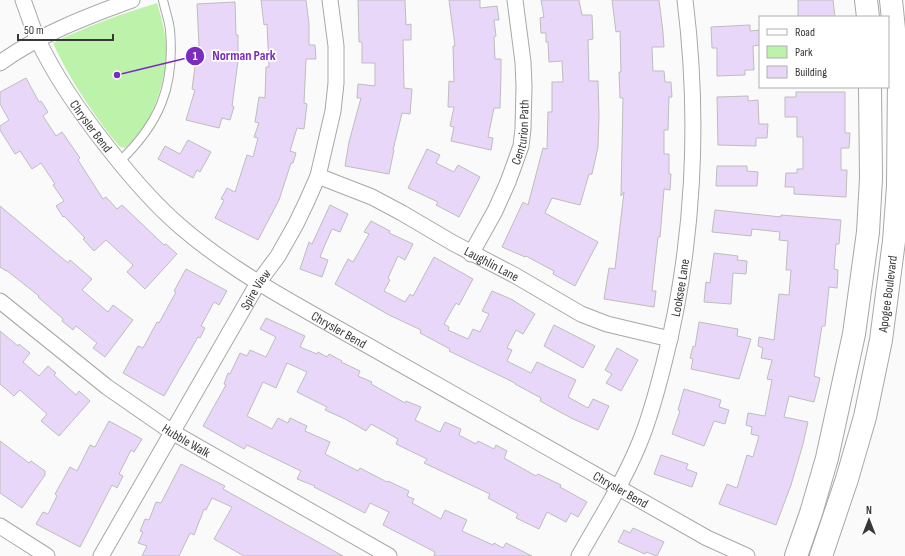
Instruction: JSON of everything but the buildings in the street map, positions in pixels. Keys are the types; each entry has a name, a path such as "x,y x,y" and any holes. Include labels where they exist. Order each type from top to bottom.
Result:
{"street":[{"name":"Chrysler Bend","path":"23,0 38,40 71,99 119,162 150,198 181,227 215,254 306,311 707,538 747,556"},
{"path":"0,63 38,40 96,13 132,0"},
{"name":"Spire View","path":"101,556 258,282 278,256 308,202 318,176 333,111 336,83 336,46 330,0"},
{"name":"Centurion Path","path":"471,254 495,211 508,182 521,146 524,86 522,56 514,0"},
{"name":"Looksee Lane","path":"579,556 618,487 639,445 651,413 670,339 681,283 688,228 692,167 693,109 690,34 685,0"},
{"path":"866,0 868,16"},
{"name":"Apogee Boulevard","path":"821,556 847,479 865,417 881,340 894,241 901,201 899,78 891,0"},
{"name":"Apogee Boulevard","path":"796,556 811,513 827,458 854,334 868,232 871,178 870,88"},
{"name":"Laughlin Lane","path":"318,176 372,198 402,213 471,254 516,276 581,314 607,324 670,339"},
{"name":"Hubble Walk","path":"0,301 107,387 172,432 389,556"},
{"path":"0,526 47,556"}],"lane":[{"path":"119,162 134,147 149,127 165,95 171,68 170,29 163,0"}],"green space":[{"path":"157,3 163,24 167,53 166,68 161,88 150,116 139,134 125,148 120,147 83,97 66,70 53,43 104,21"}],"place":[{"name":"Norman Park","path":"117,75"}]}
